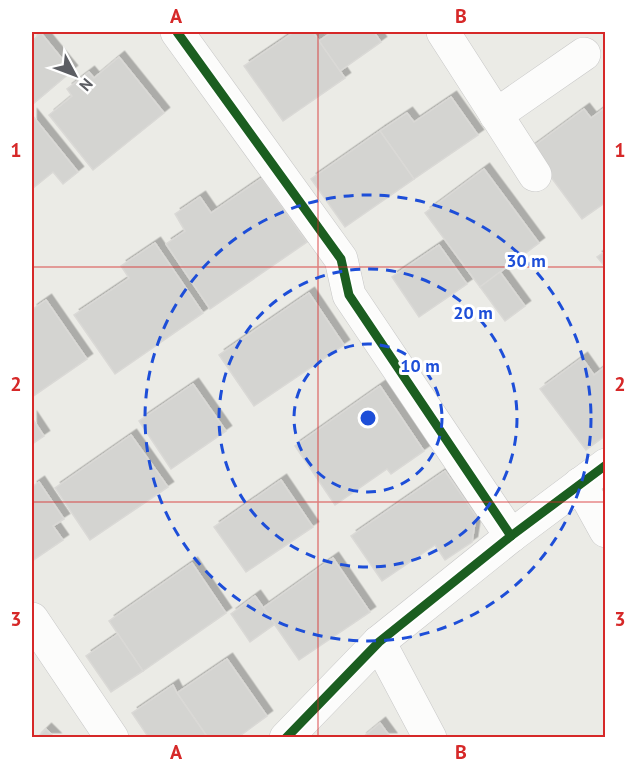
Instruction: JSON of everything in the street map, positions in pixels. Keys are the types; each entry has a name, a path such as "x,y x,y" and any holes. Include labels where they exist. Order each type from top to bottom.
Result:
{"street":[{"path":"177,32 341,259 349,295 511,536"},
{"path":"443,32 535,175"},
{"path":"496,115 584,54"},
{"path":"286,738 379,642 511,536 606,465"},
{"path":"580,484 606,531"},
{"path":"32,619 112,738"},
{"path":"379,642 430,738"}],"building":[{"path":"294,32 313,32 345,78 283,121 244,66"},
{"path":"332,32 374,32 381,42 340,71 319,41"},
{"path":"41,33 72,71 33,104 32,41"},
{"path":"119,57 164,113 93,170 49,115 72,96 67,89 89,72 94,78"},
{"path":"451,97 478,135 414,179 380,131 407,113 414,122"},
{"path":"606,107 606,202 582,219 530,149 584,109 591,118"},
{"path":"32,115 78,172 63,184 53,172 32,189"},
{"path":"380,131 414,179 345,227 311,179"},
{"path":"484,169 539,243 480,287 425,213"},
{"path":"262,178 307,242 210,309 166,244 185,231 175,214 200,197 211,213"},
{"path":"155,243 203,313 115,374 74,315 129,278 121,266"},
{"path":"439,245 467,284 419,317 392,277"},
{"path":"606,251 606,268 597,257"},
{"path":"500,272 525,306 505,321 480,287"},
{"path":"309,293 344,345 254,406 219,355"},
{"path":"46,300 87,359 32,397 32,310"},
{"path":"582,358 594,375 606,366 606,435 586,450 540,389"},
{"path":"193,384 226,431 171,469 139,421"},
{"path":"380,386 424,451 391,474 387,469 335,505 295,446"},
{"path":"32,418 44,436 32,444"},
{"path":"131,435 168,487 90,540 55,488"},
{"path":"445,471 476,516 472,542 445,560 435,545 382,581 351,536"},
{"path":"281,480 313,527 246,572 214,527"},
{"path":"39,482 64,519 53,526 63,540 32,561 32,487"},
{"path":"333,558 370,612 299,660 263,608"},
{"path":"192,563 226,613 143,671 109,621"},
{"path":"255,596 275,624 250,642 231,614"},
{"path":"118,634 143,671 111,692 86,656"},
{"path":"227,659 267,716 237,738 208,738 177,693"},
{"path":"173,685 208,738 149,738 132,713"},
{"path":"380,723 391,738 362,738"},
{"path":"46,729 55,738 37,738"}],"cycle path":[{"path":"177,32 341,259 349,295 511,536"},
{"path":"286,738 379,642 511,536 606,465"}]}
